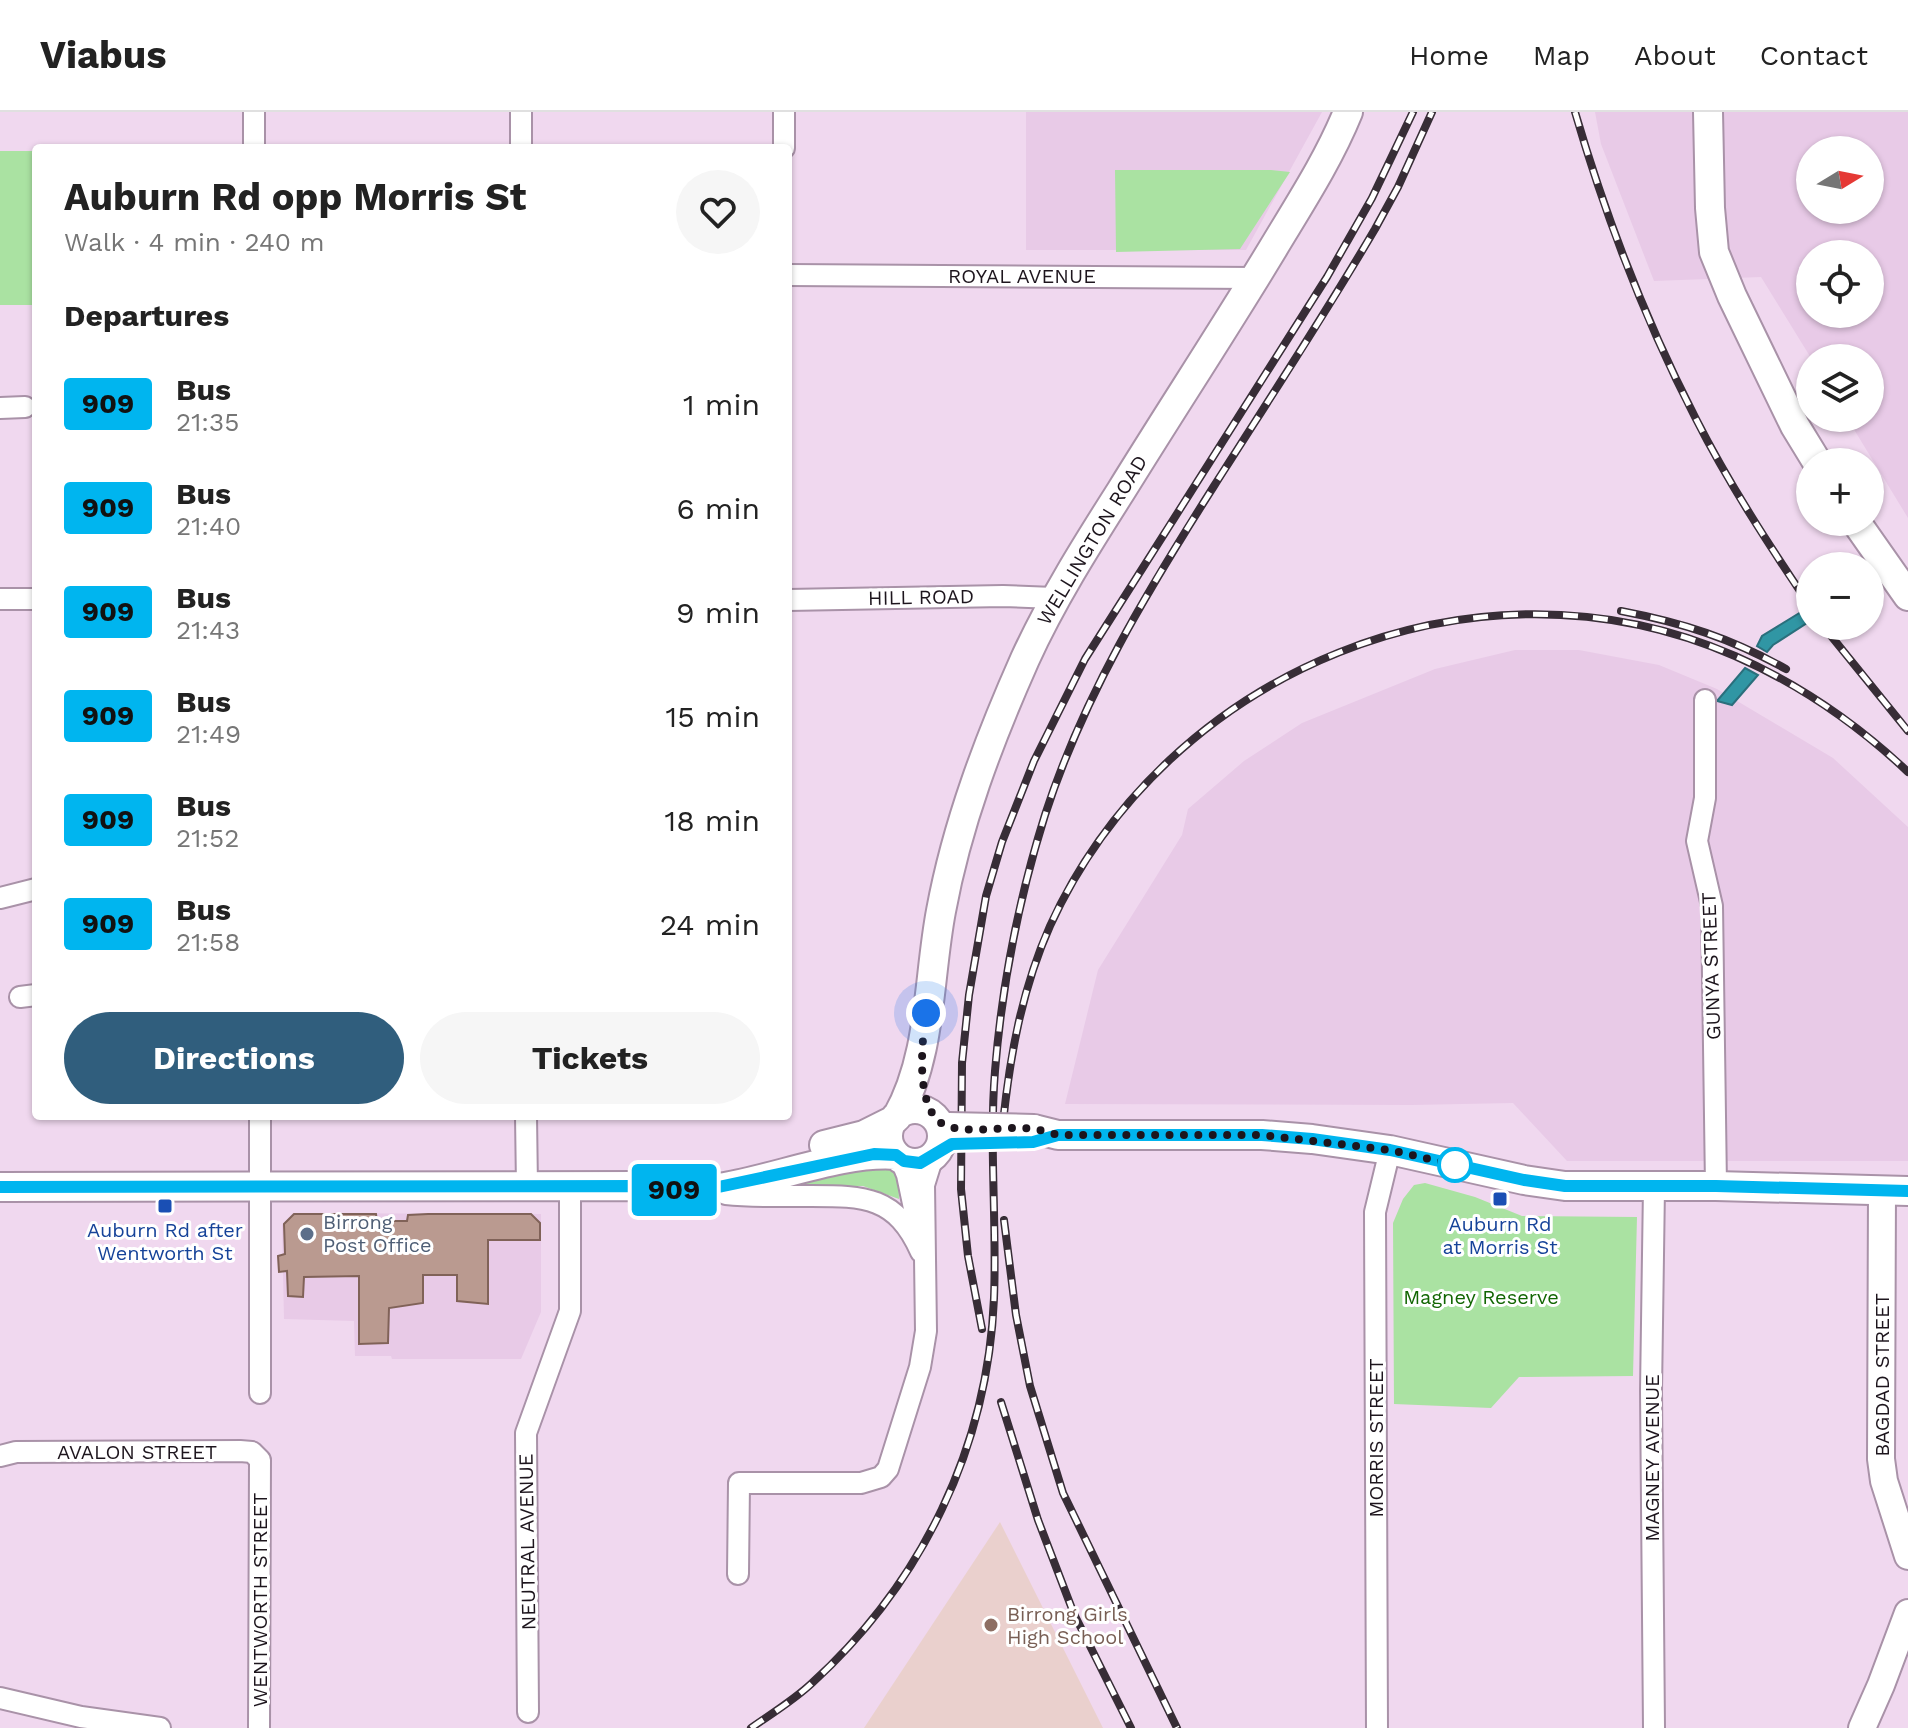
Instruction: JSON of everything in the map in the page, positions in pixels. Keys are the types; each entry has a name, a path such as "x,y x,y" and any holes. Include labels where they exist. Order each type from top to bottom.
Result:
{"main road":[{"name":"WELLINGTON ROAD","path":"895,1118 909,1094 921,1054 940,912 960,834 995,728 1054,598 1255,278 1334,146 1348,112"},
{"path":"1708,112 1714,252 1732,296 1808,448"},
{"path":"1866,536 1908,596"},
{"name":"WELLINGTON ROAD","path":"921,1054 926,1093 939,1136"},
{"path":"644,1186 856,1138 906,1111 917,1110 939,1136 1262,1135 1390,1150 1565,1186 1895,1191"},
{"path":"895,1118 888,1138 898,1157"},
{"path":"0,1187 644,1186 686,1191 726,1187 864,1156 898,1157 920,1163 939,1136"}],"street":[{"path":"254,112 254,144"},
{"path":"521,112 521,144"},
{"path":"784,112 784,144"},
{"name":"ROYAL AVENUE","path":"792,275 1255,278"},
{"path":"0,408 25,407"},
{"name":"HILL ROAD","path":"792,600 1054,598"},
{"path":"0,599 32,599"},
{"name":"GUNYA STREET","path":"1705,700 1705,798 1697,841 1712,906 1716,1186"},
{"path":"0,898 32,890"},
{"path":"260,1120 260,1393"},
{"path":"526,1120 527,1187"},
{"path":"738,1574 739,1483 861,1483 881,1477 888,1469 920,1367 926,1331 924,1185 939,1136"},
{"name":"MORRIS STREET","path":"1377,1728 1375,1212 1390,1150"},
{"path":"898,1157 907,1175 923,1254"},
{"name":"NEUTRAL AVENUE","path":"528,1712 526,1433 570,1311 570,1187"},
{"name":"MAGNEY AVENUE","path":"1654,1187 1651,1391 1654,1728"},
{"path":"686,1191 743,1196 871,1199 901,1219 923,1254"},
{"name":"BAGDAD STREET","path":"1895,1191 1881,1459 1884,1481 1908,1556"},
{"name":"AVALON STREET","path":"0,1456 16,1452 240,1451 252,1452 260,1460 260,1472"},
{"name":"WENTWORTH STREET","path":"259,1728 260,1472"},
{"path":"1862,1728 1908,1613"},
{"path":"0,1698 81,1717 160,1728"}],"shaded area":[{"path":"1026,112 1322,112 1246,250 1026,250"},
{"path":"1595,112 1908,112 1908,518 1884,479 1884,448 1865,448 1856,432 1884,432 1884,344 1802,344 1761,277 1654,281 1601,144"},
{"path":"1515,650 1579,650 1659,665 1717,689 1833,758 1908,827 1908,1161 1567,1161 1513,1103 1065,1104 1098,970 1182,835 1188,809 1244,761 1302,723 1435,669"},
{"path":"293,1213 541,1214 541,1312 521,1359 355,1356 354,1321 284,1319 282,1225"},
{"name":"Birrong Girls High School","path":"1000,1522 1103,1728 864,1728"}],"green space":[{"path":"0,151 32,151 32,305 0,305"},
{"path":"1115,170 1290,172 1240,249 1116,252"},
{"path":"884,1161 898,1171 899,1199 863,1186 775,1186"},
{"name":"Magney Reserve","path":"1425,1183 1475,1197 1522,1216 1637,1217 1633,1376 1519,1377 1491,1408 1394,1404 1393,1223 1403,1199 1414,1185"}],"water":[{"path":"1796,615 1796,630 1767,652 1757,646 1762,636"},
{"path":"1745,668 1758,675 1732,705 1717,701"}],"building":[{"path":"294,1214 376,1214 377,1221 407,1221 408,1215 531,1214 540,1223 540,1240 488,1240 488,1304 457,1301 457,1275 423,1275 423,1303 389,1308 388,1343 359,1344 359,1276 304,1277 303,1297 288,1296 287,1271 279,1272 278,1256 285,1254 284,1224"}],"railway":[{"path":"982,1329 968,1256 961,1189 962,1063 969,995 986,896 1002,842 1034,761 1085,659 1327,277 1372,198 1413,112"},
{"path":"751,1728 805,1689 851,1644 886,1602 916,1557 942,1509 963,1459 989,1353 994,1298 993,1127 998,1038 1027,878 1060,771 1119,645 1189,525 1375,229 1432,112"},
{"path":"1575,112 1628,268 1677,382 1736,491 1796,585"},
{"path":"1621,611 1706,633 1786,669"},
{"path":"1003,1123 1014,1047 1040,950 1050,926 1102,837 1169,760 1249,698 1338,653 1435,624 1535,614 1636,624 1735,656 1782,679 1848,722 1908,772"},
{"path":"1834,640 1908,731"},
{"path":"1004,1220 1016,1315 1030,1386 1063,1493 1177,1728"},
{"path":"1001,1402 1038,1520 1074,1614 1131,1728"}],"bus line":[{"name":"909","path":"0,1187 644,1186 686,1191 726,1187 874,1154 896,1155 904,1161 920,1163 955,1143 1033,1142 1058,1135 1262,1135 1390,1150 1565,1186 1908,1191"}],"place":[{"name":"Auburn Rd at Morris St","path":"1500,1199"},
{"name":"Auburn Rd after Wentworth St","path":"165,1206"},
{"name":"Birrong Post Office","path":"307,1234"},
{"name":"Birrong Girls High School","path":"991,1625"}],"route":[{"path":"926,1013 921,1054 928,1105 932,1116 949,1127 1034,1129 1058,1135 1262,1135 1390,1150 1460,1166 1455,1165"}]}
